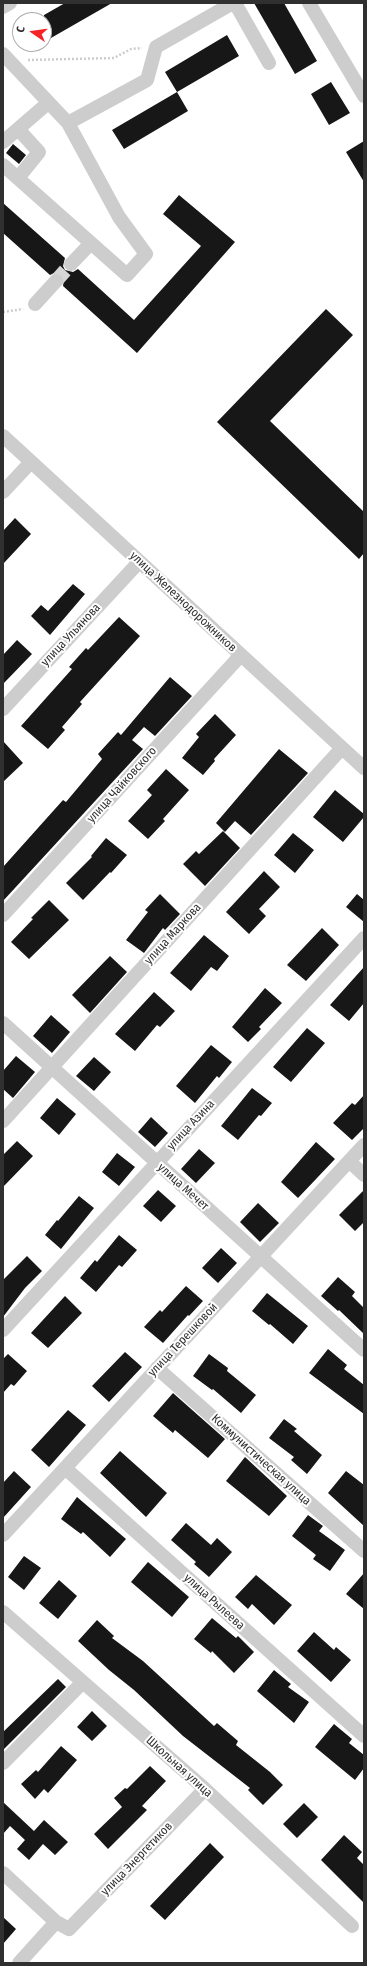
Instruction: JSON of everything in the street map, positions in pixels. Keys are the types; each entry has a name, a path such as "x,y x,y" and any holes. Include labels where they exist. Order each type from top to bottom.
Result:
{"street":[{"path":"3,7 10,3"},
{"path":"68,123 147,80 156,47 234,3 269,63"},
{"path":"309,3 364,96"},
{"path":"3,165 127,275 146,254 119,217 68,123 5,56"},
{"path":"3,142 48,103"},
{"path":"18,129 39,152 18,178"},
{"path":"71,264 91,242"},
{"path":"35,304 56,281"},
{"name":"улица Железнодорожников","path":"3,436 364,768"},
{"path":"3,492 31,462"},
{"name":"улица Ульянова","path":"3,709 139,562"},
{"name":"улица Чайковского","path":"3,915 241,655"},
{"name":"улица Маркова","path":"3,1121 342,748"},
{"name":"улица Азина","path":"3,1330 364,938"},
{"name":"улица Мечет","path":"3,1023 364,1350"},
{"name":"улица Терешковой","path":"3,1535 364,1145"},
{"path":"349,1161 364,1175"},
{"name":"Коммунистическая улица","path":"157,1368 364,1551"},
{"name":"улица Рылеева","path":"65,1468 364,1736"},
{"name":"Школьная улица","path":"3,1612 205,1789 352,1926"},
{"path":"3,1763 83,1682"},
{"name":"улица Энергетиков","path":"56,1922 69,1928 205,1789"},
{"path":"3,1873 56,1922 20,1963"}],"path":[{"path":"5,56 33,60 114,58 131,48 156,47"},
{"path":"3,312 25,308 35,304"}],"building":[{"path":"65,3 112,3 52,37 52,12 49,12"},
{"path":"254,3 284,3 317,61 295,74"},
{"path":"227,35 239,56 177,92 165,72"},
{"path":"331,82 350,113 329,125 311,94"},
{"path":"177,92 188,111 124,149 112,130"},
{"path":"364,141 364,182 346,152"},
{"path":"13,144 26,155 19,164 6,153"},
{"path":"179,195 235,242 137,353 63,286 64,279 61,274 54,273 50,275 3,233 3,203 65,258 63,266 65,270 73,272 78,269 134,320 201,246 163,214"},
{"path":"326,309 353,335 270,421 364,512 364,553 359,559 217,422"},
{"path":"15,518 31,534 3,564 3,531"},
{"path":"73,584 85,594 50,635 31,616 41,605 48,611"},
{"path":"119,617 140,636 80,702 82,704 62,727 65,730 48,749 21,726 72,669 69,667 86,648 88,650"},
{"path":"17,640 32,654 3,684 3,655"},
{"path":"170,677 192,696 155,736 144,727 132,740 143,749 3,901 3,867 63,800 66,802 102,759 98,754 118,732 121,735"},
{"path":"215,714 236,735 214,759 215,761 203,775 182,758 199,737 196,734"},
{"path":"3,741 23,763 3,782"},
{"path":"279,749 308,773 251,835 235,821 225,832 216,823"},
{"path":"166,769 189,790 163,819 165,821 148,839 128,821 152,795 147,790"},
{"path":"335,790 364,814 364,817 343,842 313,817"},
{"path":"223,831 240,848 205,886 183,864 196,851 199,854"},
{"path":"293,833 314,850 295,873 274,855"},
{"path":"106,838 127,855 83,900 66,883 92,857 91,856"},
{"path":"264,871 280,887 259,909 266,916 249,934 226,912"},
{"path":"160,894 180,914 165,930 163,928 144,953 126,940 148,912 145,910"},
{"path":"357,894 364,900 364,922 346,907"},
{"path":"49,900 69,920 29,959 11,942 33,919 31,918"},
{"path":"322,928 339,945 306,981 287,965"},
{"path":"204,935 229,956 217,971 211,967 191,991 170,973"},
{"path":"110,956 127,972 90,1013 72,995"},
{"path":"364,967 364,1003 349,1021 330,1005"},
{"path":"265,988 282,1003 259,1027 261,1029 248,1042 232,1027"},
{"path":"154,992 175,1011 160,1027 157,1025 135,1051 115,1034"},
{"path":"51,1015 70,1032 52,1053 33,1036"},
{"path":"307,1028 325,1043 291,1082 273,1067"},
{"path":"211,1045 232,1062 219,1078 217,1076 195,1103 176,1086"},
{"path":"16,1056 35,1072 13,1098 3,1089 3,1071"},
{"path":"94,1057 111,1072 94,1091 76,1076"},
{"path":"252,1088 272,1103 261,1116 259,1115 238,1140 221,1126"},
{"path":"364,1095 364,1128 352,1140 333,1123 352,1103 355,1105"},
{"path":"57,1098 76,1114 59,1135 40,1118"},
{"path":"151,1117 168,1133 155,1147 138,1132"},
{"path":"17,1141 33,1156 3,1187 3,1155"},
{"path":"316,1142 335,1159 298,1198 281,1182"},
{"path":"199,1149 215,1163 196,1183 181,1169"},
{"path":"117,1153 135,1167 119,1186 102,1172"},
{"path":"158,1190 176,1206 161,1222 143,1206"},
{"path":"364,1190 364,1222 355,1231 339,1215"},
{"path":"79,1196 94,1208 61,1249 45,1235"},
{"path":"258,1203 279,1223 260,1242 240,1222"},
{"path":"119,1235 137,1250 122,1267 119,1265 96,1292 80,1278 95,1260 97,1262"},
{"path":"221,1248 237,1263 218,1283 202,1268"},
{"path":"27,1256 42,1271 25,1288 3,1317 3,1280"},
{"path":"338,1277 355,1292 352,1296 364,1308 364,1334 339,1310 338,1311 321,1296"},
{"path":"186,1286 203,1301 189,1316 188,1315 163,1343 144,1327 160,1310 162,1312"},
{"path":"267,1293 308,1326 293,1344 252,1311"},
{"path":"65,1296 82,1313 48,1348 31,1333"},
{"path":"328,1349 347,1365 344,1369 364,1385 364,1414 309,1373"},
{"path":"125,1352 142,1367 109,1402 92,1386"},
{"path":"8,1354 27,1371 14,1386 11,1384 3,1393 3,1359"},
{"path":"209,1354 228,1368 227,1371 256,1395 241,1413 213,1389 212,1390 193,1376"},
{"path":"173,1393 225,1439 208,1458 175,1430 173,1433 153,1416"},
{"path":"68,1410 86,1425 49,1467 31,1450"},
{"path":"284,1419 297,1429 294,1431 322,1455 307,1474 291,1460 294,1457 269,1438"},
{"path":"120,1451 167,1493 146,1517 100,1473"},
{"path":"245,1457 287,1496 269,1516 226,1481"},
{"path":"14,1471 31,1487 3,1518 3,1483"},
{"path":"346,1471 364,1485 364,1526 328,1493"},
{"path":"77,1497 126,1539 110,1557 83,1532 81,1534 61,1519"},
{"path":"308,1515 323,1526 319,1531 345,1550 330,1571 313,1559 316,1555 292,1536"},
{"path":"186,1523 211,1545 217,1538 232,1552 209,1577 194,1564 196,1562 171,1540"},
{"path":"24,1556 41,1568 24,1590 8,1577"},
{"path":"148,1562 189,1597 172,1617 131,1582"},
{"path":"364,1573 364,1609 346,1594"},
{"path":"256,1575 292,1605 274,1625 252,1604 248,1609 235,1597"},
{"path":"59,1580 77,1596 58,1619 39,1603"},
{"path":"212,1618 236,1638 238,1636 254,1652 234,1673 212,1651 211,1653 194,1639"},
{"path":"97,1620 114,1636 112,1638 143,1661 214,1726 217,1723 238,1741 236,1745 270,1772 283,1785 263,1805 248,1790 250,1788 183,1736 134,1690 109,1670 78,1641"},
{"path":"314,1632 334,1650 336,1647 351,1660 331,1682 297,1651"},
{"path":"274,1670 291,1684 288,1687 309,1702 294,1723 257,1691"},
{"path":"58,1679 66,1687 3,1750 3,1732"},
{"path":"92,1711 107,1726 92,1741 77,1727"},
{"path":"334,1724 352,1739 349,1743 364,1755 364,1768 355,1780 315,1747"},
{"path":"61,1746 77,1760 48,1793 44,1789 35,1799 21,1784 36,1770 38,1772"},
{"path":"150,1766 166,1781 142,1806 147,1810 108,1849 94,1834 122,1807 114,1798 125,1788 127,1789"},
{"path":"3,1802 34,1831 44,1820 68,1842 55,1855 43,1844 29,1860 17,1849 25,1840 10,1826 3,1834"},
{"path":"304,1803 318,1817 297,1838 283,1824"},
{"path":"344,1835 362,1852 357,1858 364,1865 364,1903 321,1860"},
{"path":"210,1843 224,1857 165,1920 150,1906"},
{"path":"3,1917 16,1929 3,1944"}],"tunnel":[{"path":"56,281 71,264"}]}
